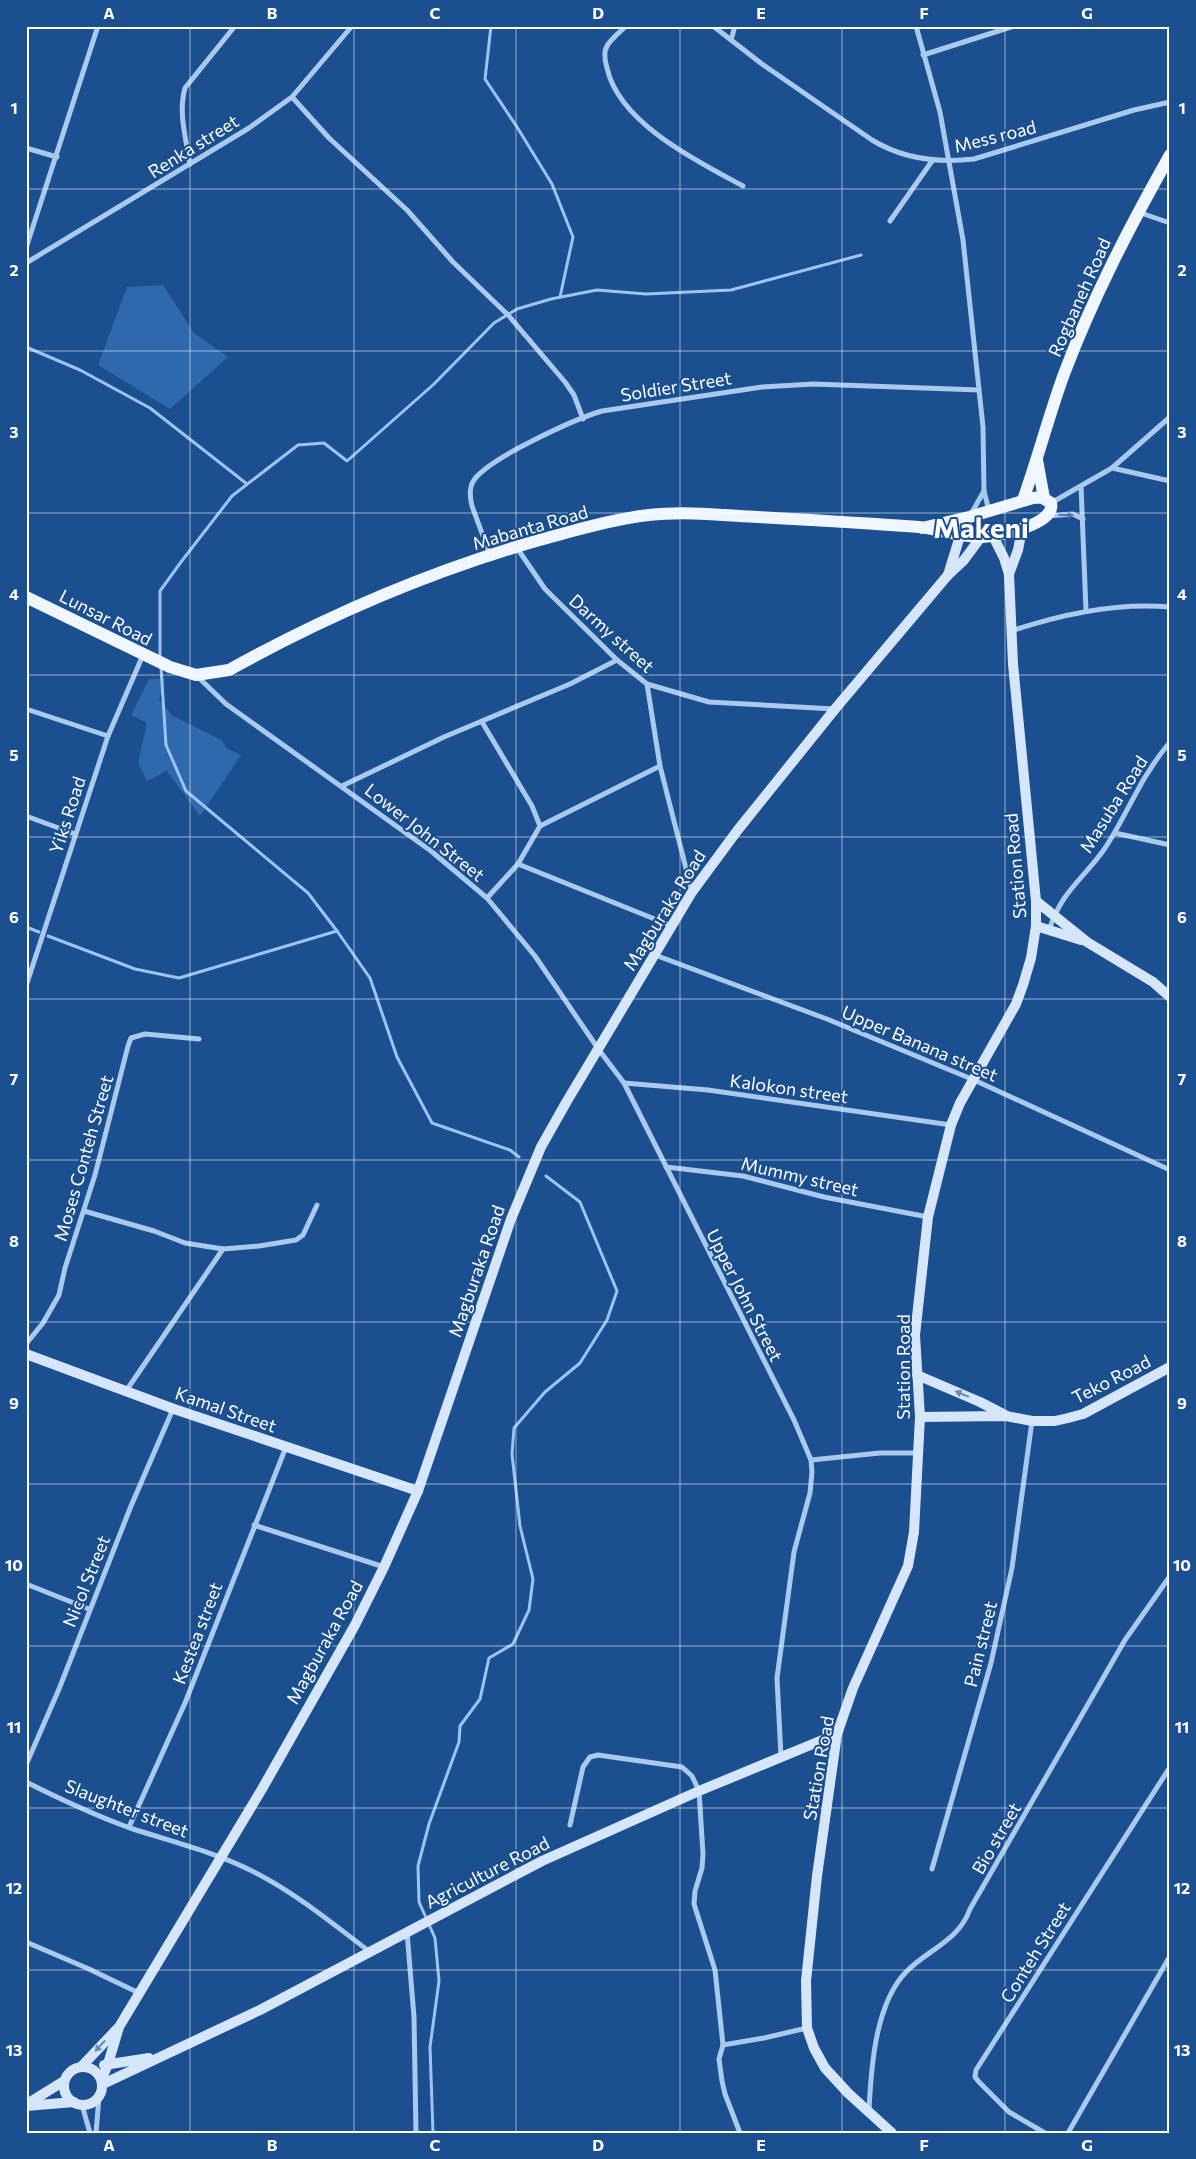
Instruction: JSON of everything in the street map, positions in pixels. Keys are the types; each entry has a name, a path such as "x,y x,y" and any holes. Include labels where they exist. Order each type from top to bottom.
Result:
{"main road":[{"name":"Rogbaneh Road","path":"1022,500 1065,372 1098,294 1138,212 1170,154"},
{"path":"922,528 960,536 987,537 1022,529 1048,516 1052,510 1037,460"},
{"path":"922,528 969,517 1022,500 1037,497 1048,501"},
{"name":"Mabanta Road","path":"170,667 196,675 229,670 350,609 408,584 516,547 585,528 657,514 714,514 922,528"},
{"name":"Lunsar Road","path":"26,597 148,658 170,667"}],"street":[{"path":"26,248 98,26"},
{"path":"190,164 182,100 186,88 235,26"},
{"name":"Renka street","path":"26,263 249,128 292,97 352,26"},
{"path":"626,26 607,46 605,54 608,76 614,88 628,107 654,132 673,146 743,186"},
{"name":"Mess road","path":"713,26 872,140 882,146 932,160 974,159 1134,110 1170,102"},
{"path":"730,40 734,26"},
{"path":"916,26 940,112 963,240 984,426 984,490 989,511"},
{"path":"924,55 1014,26"},
{"path":"292,97 330,138 407,210 453,262 508,315 565,382 574,395 583,419"},
{"path":"26,148 57,157"},
{"path":"890,221 932,160"},
{"path":"1138,212 1170,224"},
{"name":"Soldier Street","path":"490,555 470,499 473,482 480,474 522,446 602,411 762,387 813,384 979,390"},
{"path":"1048,501 1081,486 1112,468 1170,417"},
{"path":"1112,468 1170,481"},
{"path":"1081,486 1086,611"},
{"path":"969,517 984,490"},
{"path":"1048,516 1073,514 1083,519"},
{"name":"Magburaka Road","path":"948,576 960,536 969,517"},
{"name":"Station Road","path":"892,2133 869,2113 825,2068 814,2048 807,2028 806,1981 808,1956 837,1734 852,1688 908,1566 916,1510 919,1453 920,1417 915,1335 928,1217 951,1125 960,1103 1016,1004 1031,958 1036,926 1036,901 1011,631 1010,574 1018,550 1022,529"},
{"name":"Magburaka Road","path":"82,2066 119,2027 262,1789 355,1625 384,1567 418,1491 511,1219 532,1169 563,1109 692,892 737,831 834,709 948,576 987,537"},
{"name":"Station Road","path":"987,537 1004,558 1010,574"},
{"name":"Darmy street","path":"516,547 545,590 617,660 647,684 709,702 834,709"},
{"path":"1011,631 1051,617 1086,611 1128,607 1170,607"},
{"name":"Yiks Road","path":"26,986 108,736 148,658"},
{"path":"342,786 444,737 570,684 617,660"},
{"name":"Lower John Street","path":"196,675 241,716 431,851 487,898 535,956 599,1050"},
{"path":"647,684 660,766 692,892"},
{"path":"26,709 108,736"},
{"path":"482,722 532,806 540,826"},
{"name":"Masuba Road","path":"1049,930 1054,915 1072,887 1103,852 1135,794 1156,760 1170,742"},
{"path":"487,898 518,864 540,826 660,766"},
{"path":"26,816 75,834"},
{"path":"1114,833 1170,845"},
{"path":"518,864 672,926"},
{"path":"1036,901 1087,942 1153,982 1170,997"},
{"path":"1036,926 1087,942"},
{"name":"Upper Banana street","path":"655,955 827,1019 974,1080 1170,1170"},
{"name":"Moses Conteh Street","path":"26,1344 43,1323 59,1295 65,1268 95,1175 131,1038 145,1034 198,1039"},
{"name":"Upper John Street","path":"599,1050 624,1082 794,1420 811,1460"},
{"name":"Kalokon street","path":"624,1082 708,1090 951,1125"},
{"name":"Mummy street","path":"666,1168 743,1176 824,1196 928,1217"},
{"path":"84,1211 154,1230 185,1243 223,1249 296,1240 302,1235 317,1204"},
{"path":"126,1392 223,1249"},
{"name":"Kamal Street","path":"26,1354 174,1409 418,1491"},
{"name":"Teko Road","path":"920,1417 1006,1416 1032,1421 1055,1420 1083,1414 1170,1367"},
{"name":"Teko Road","path":"917,1375 980,1402 1006,1416"},
{"name":"Nicol Street","path":"26,1765 59,1689 89,1609 174,1409"},
{"name":"Pain street","path":"932,1869 991,1663 1012,1568 1032,1421"},
{"name":"Kestea street","path":"129,1827 185,1703 286,1447"},
{"path":"781,1758 777,1678 794,1552 810,1493 811,1460 880,1453 919,1453"},
{"path":"254,1525 384,1567"},
{"name":"Bio street","path":"869,2113 874,2052 881,2020 898,1984 905,1973 946,1942 966,1922 970,1909 1125,1640 1170,1576"},
{"path":"26,1584 89,1609"},
{"name":"Agriculture Road","path":"102,2081 260,2010 542,1861 699,1791 837,1734"},
{"path":"570,1825 582,1767 590,1757 598,1756 682,1767 692,1776 699,1791 703,1854 694,1904 715,1970 723,2045 719,2059 722,2081 740,2133"},
{"name":"Conteh Street","path":"1045,2133 1009,2112 978,2082 975,2077 976,2070 1170,1767"},
{"name":"Slaughter street","path":"26,1782 82,1809 129,1827 220,1856 250,1870 311,1908 371,1952"},
{"path":"410,1930 416,2133"},
{"path":"26,1942 139,1993"},
{"path":"1068,2133 1170,1956"},
{"name":"Magburaka Road","path":"102,2081 119,2027"},
{"path":"723,2045 807,2028"},
{"name":"Agriculture Road","path":"92,2068 160,2056"},
{"path":"26,2105 64,2081 71,2071 82,2066 92,2068 102,2081 96,2133"},
{"path":"64,2081 65,2093 78,2104 90,2133"},
{"path":"26,2105 78,2104 95,2101 99,2097"}],"shaded area":[{"path":"163,285 194,333 228,357 170,409 98,365 127,287"},
{"path":"149,679 165,679 159,700 173,716 221,740 228,749 241,755 200,816 167,771 147,781 138,763 147,723 131,715"}],"waterway":[{"path":"491,26 485,79 552,184 573,237 560,297"},
{"path":"160,658 160,591 232,496 298,445 324,443 347,461 434,384 494,323 517,309 551,299 597,290 646,294 731,290 861,255"},
{"path":"26,347 80,370 150,408 247,484"},
{"path":"161,667 166,745 186,791 308,893 337,931 370,978 397,1057 432,1123 510,1150 519,1157"},
{"path":"26,927 39,932"},
{"path":"48,936 135,969 179,978 337,931"},
{"path":"433,2133 430,2047 439,1981 435,1938 419,1902 418,1866 429,1824 459,1742 460,1726 480,1699 489,1658 513,1644 529,1610 533,1579 520,1526 512,1454 514,1428 545,1392 580,1363 607,1320 617,1291 580,1202 546,1176"}],"district":[{"name":"Makeni","path":"981,527"}]}
